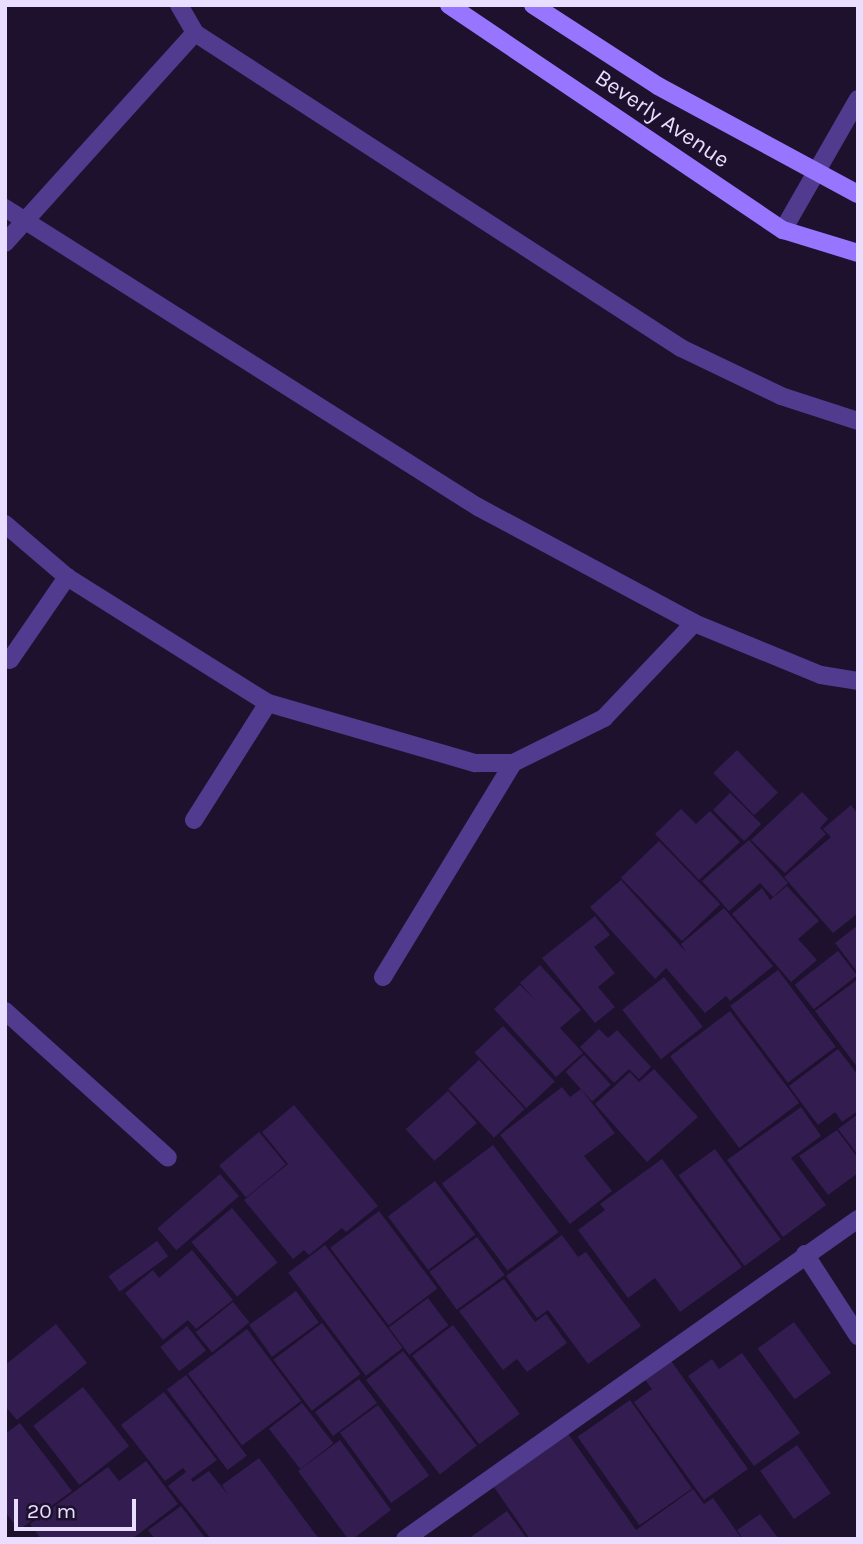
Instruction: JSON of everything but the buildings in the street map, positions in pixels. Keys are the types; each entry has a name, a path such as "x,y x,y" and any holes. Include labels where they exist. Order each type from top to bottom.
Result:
{"street":[{"path":"179,5 195,33 681,348 781,396 858,421"},
{"name":"Beverly Avenue","path":"449,5 783,230 858,253"},
{"name":"Beverly Avenue","path":"533,5 658,86 858,194"},
{"path":"5,243 195,33"},
{"path":"783,230 858,99"},
{"path":"5,208 478,507 694,623 821,675 858,681"},
{"path":"5,524 67,577 268,703 435,754 475,763 513,763 604,718 694,623"},
{"path":"10,660 67,577"},
{"path":"194,820 268,703"},
{"path":"383,977 513,763"},
{"path":"5,1011 168,1158"},
{"path":"405,1539 858,1219"},
{"path":"805,1254 858,1336"}]}
